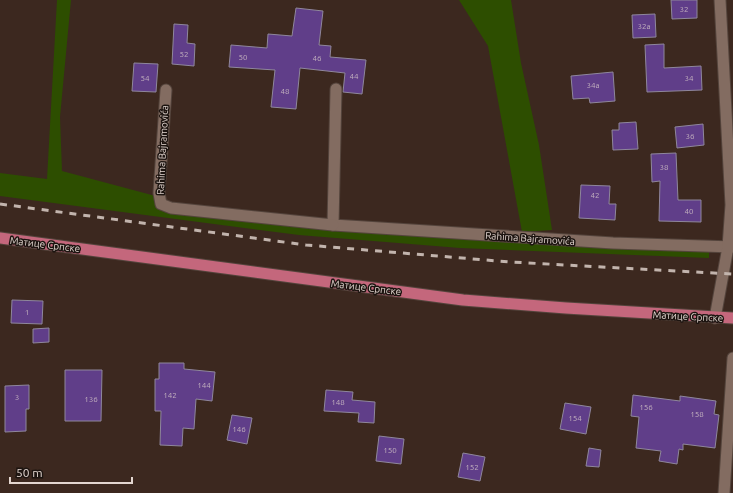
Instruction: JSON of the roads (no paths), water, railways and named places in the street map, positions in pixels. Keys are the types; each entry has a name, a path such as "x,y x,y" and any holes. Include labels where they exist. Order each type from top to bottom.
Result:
{"main road":[{"name":"Матице Српске","path":"0,238 463,300 733,318"}],"street":[{"path":"715,318 730,247 731,205 720,0"},
{"path":"333,225 336,89"},
{"name":"Rahima Bajramovića","path":"166,90 159,193 161,204 171,208 333,225 613,243 730,247"},
{"path":"724,493 733,358"}],"railway":[{"path":"0,204 306,245 510,262 733,274"}]}
